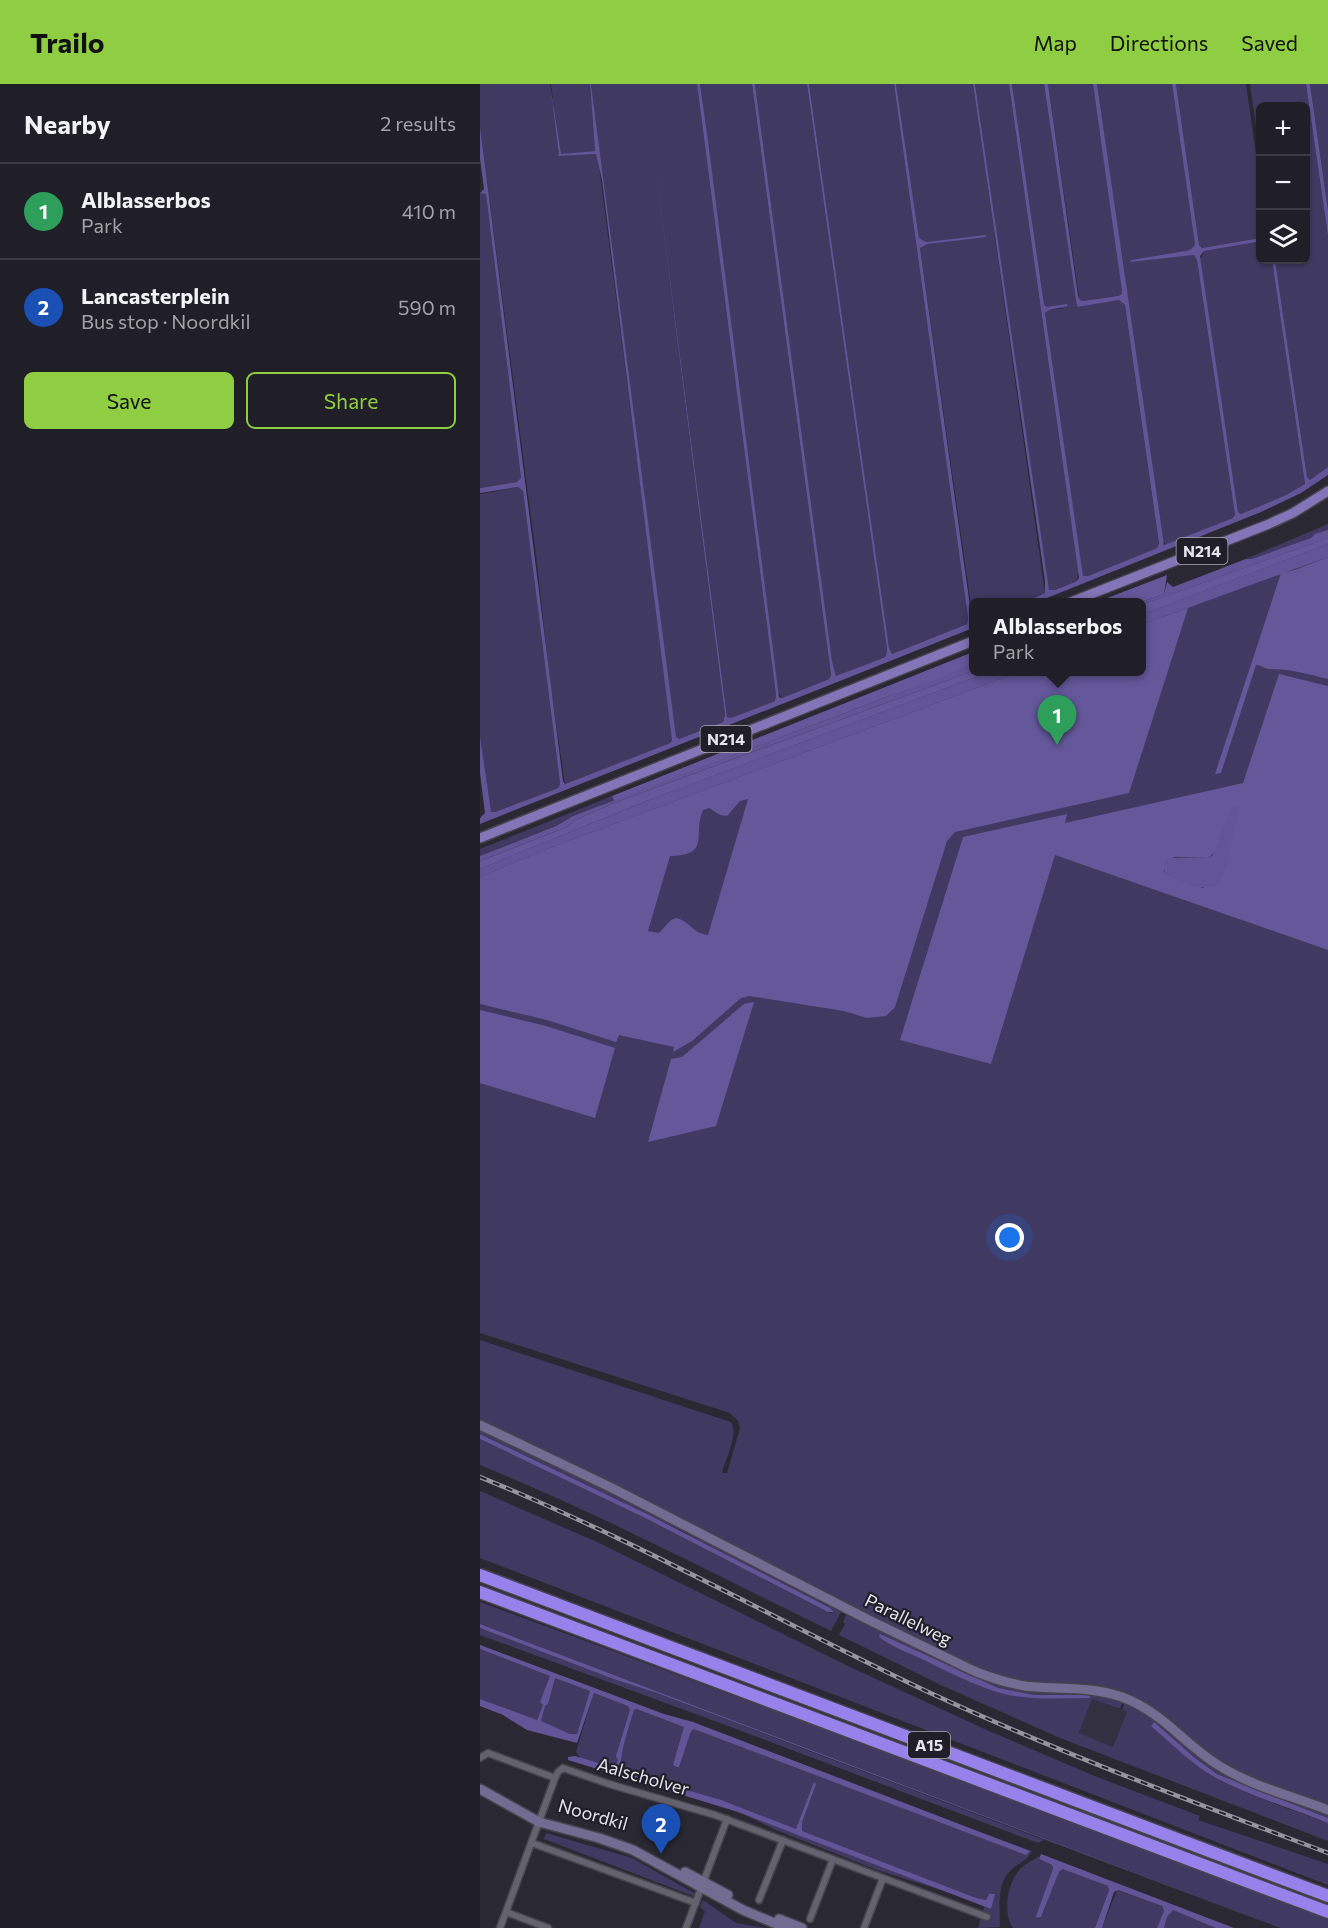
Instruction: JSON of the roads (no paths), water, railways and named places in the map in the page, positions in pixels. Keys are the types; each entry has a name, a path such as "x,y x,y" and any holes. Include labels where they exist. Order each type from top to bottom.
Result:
{"highway":[{"name":"A15","path":"480,1568 530,1594"},
{"name":"A15","path":"480,1575 1328,1896"},
{"name":"A15","path":"480,1592 1328,1912"}],"main road":[{"name":"N214","path":"1084,598 1269,524 1293,513 1328,491"},
{"name":"N214","path":"480,838 969,643"}],"street":[{"name":"Parallelweg","path":"480,1425 658,1511 991,1678 1035,1687 1086,1689 1122,1697 1160,1717 1206,1756 1227,1770 1328,1810"},
{"path":"480,1758 488,1753 555,1778 500,1928"},
{"name":"Aalscholver","path":"555,1778 563,1768 727,1819 987,1917"},
{"name":"Noordkil","path":"480,1790 510,1802 540,1820 632,1844 743,1910 786,1928"},
{"path":"686,1928 727,1819"},
{"path":"759,1899 783,1840"},
{"path":"532,1843 696,1903"},
{"path":"810,1919 833,1859"},
{"path":"864,1928 883,1878"},
{"name":"Noordkil","path":"703,1885 756,1910 802,1928"},
{"path":"506,1912 548,1928"}],"railway":[{"path":"480,1477 593,1527 870,1664 975,1713 1126,1776 1328,1853"}],"place":[{"name":"Alblasserbos","path":"1057,745"},
{"name":"Lancasterplein","path":"661,1854"}]}
